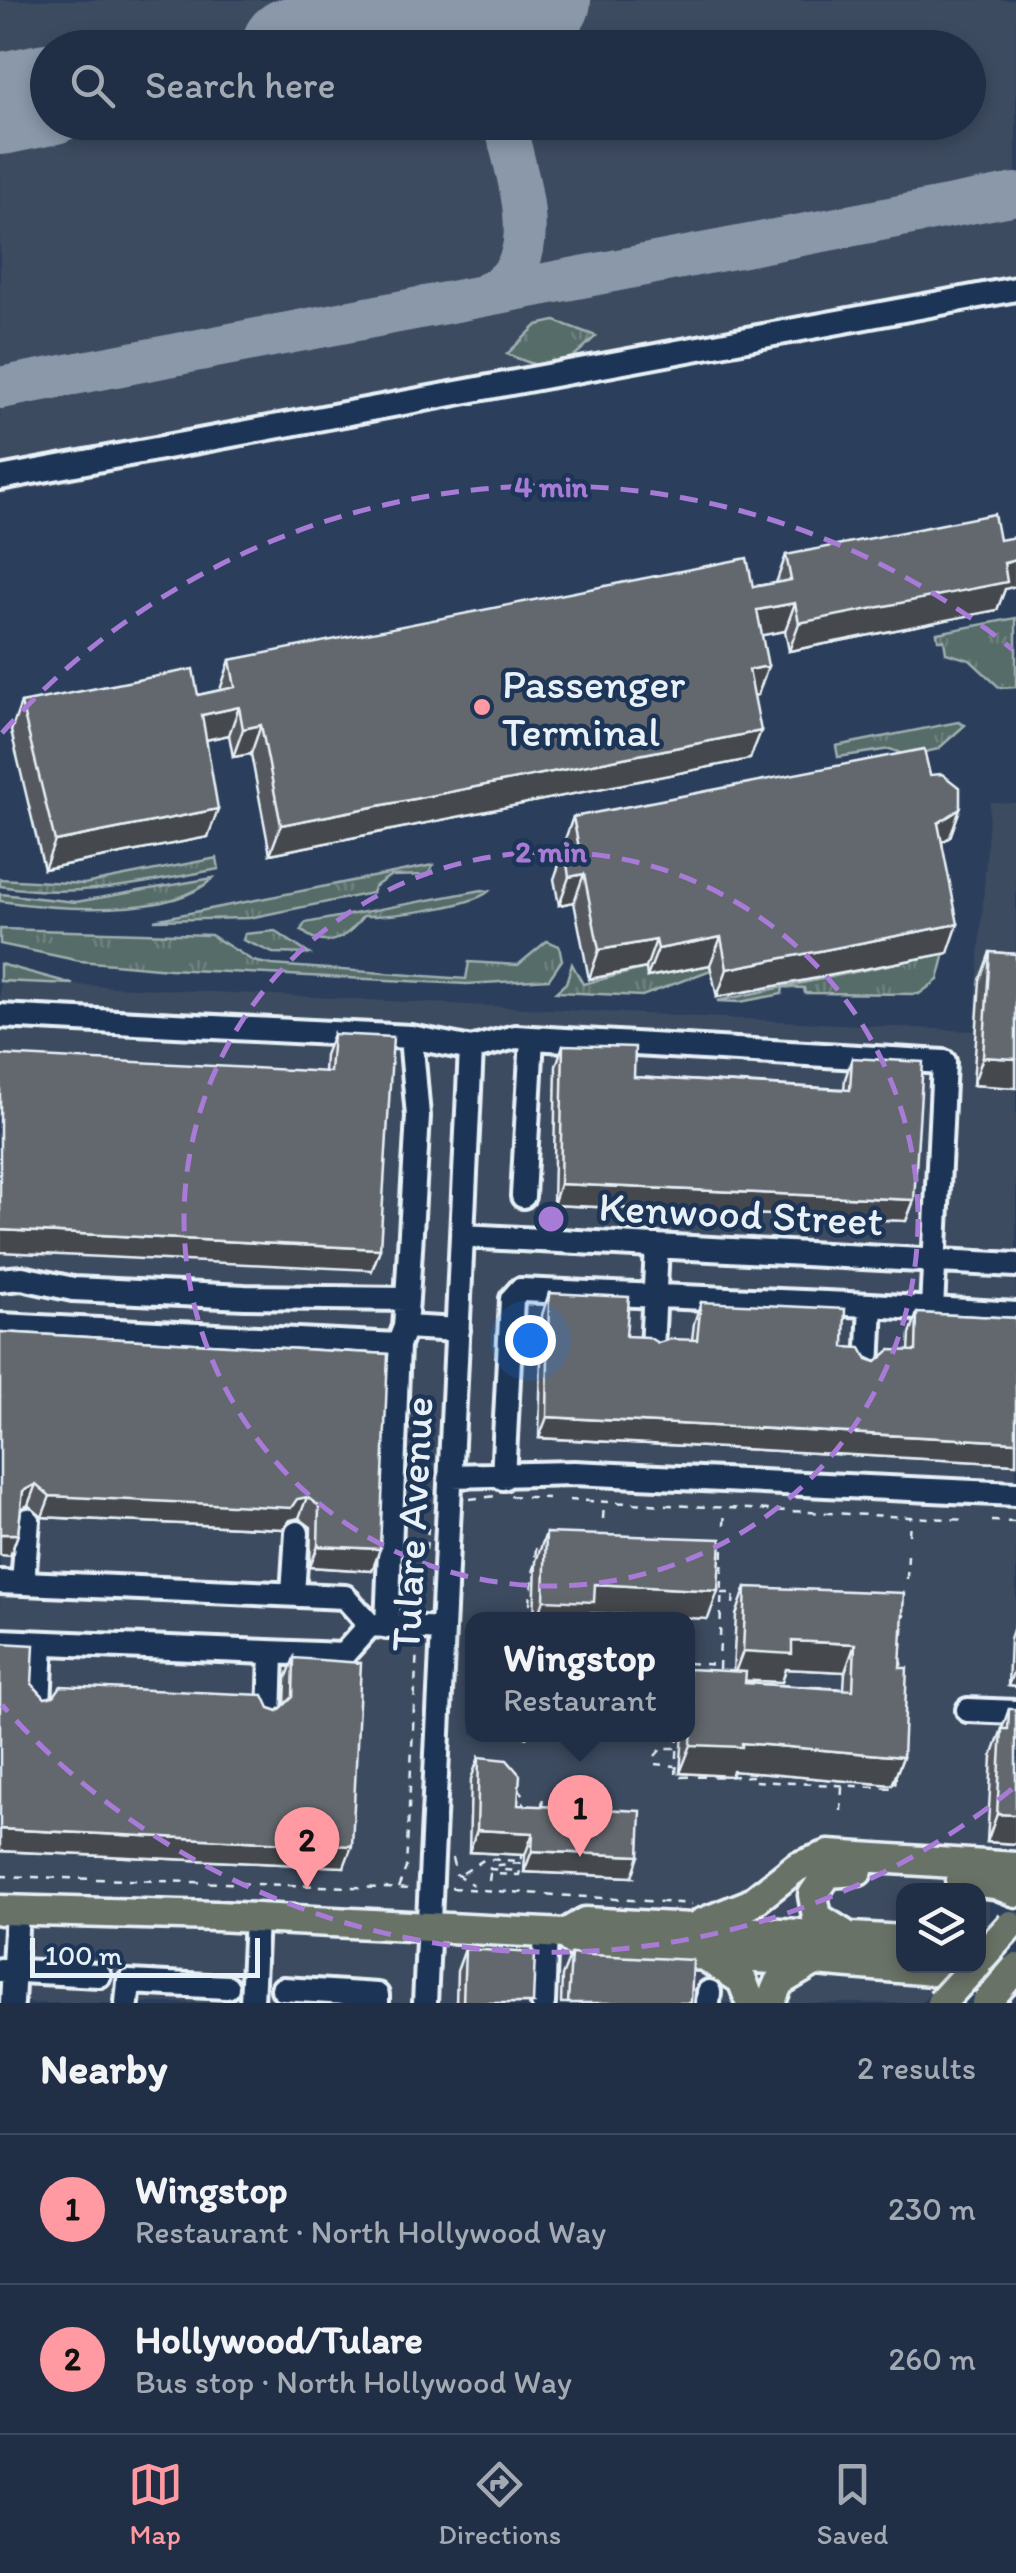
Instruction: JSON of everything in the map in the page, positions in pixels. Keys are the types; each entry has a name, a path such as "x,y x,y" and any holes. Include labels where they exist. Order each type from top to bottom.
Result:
{"main road":[{"path":"8,1911 256,1918 556,1934 585,1922 697,1916 750,1904 797,1867 830,1855 1016,1867"},
{"path":"845,1934 817,1917 813,1908 819,1882 838,1870 983,1882 1016,1892"},
{"path":"697,1916 896,1939"},
{"path":"986,1943 1014,1931"},
{"path":"986,1955 1014,1931"},
{"path":"556,1934 583,1950 700,1954 1016,1978"},
{"path":"700,1954 730,1968 742,1980 751,2003"},
{"path":"770,2003 778,1982 793,1970 816,1962"},
{"path":"986,2003 1016,1968"},
{"path":"941,2003 968,1973"}],"street":[{"path":"0,478 1016,288"},
{"path":"0,1016 411,1038 471,1049 515,1037 944,1062 932,1309"},
{"path":"0,1642 343,1656 378,1626 407,1298 418,1116 411,1038"},
{"path":"522,1196 532,1038"},
{"name":"Tulare Avenue","path":"425,2003 432,1629 451,1476 471,1049"},
{"name":"Kenwood Street","path":"462,1236 1016,1265"},
{"path":"652,1350 657,1246"},
{"path":"0,1280 22,1278 74,1289 245,1297 407,1298"},
{"path":"503,1478 512,1299 520,1290 1016,1314"},
{"path":"868,1368 871,1306"},
{"path":"0,1324 401,1336 458,1330"},
{"path":"451,1476 503,1478 574,1473 1016,1494"},
{"path":"28,1520 12,1583 344,1597 378,1626 432,1629"},
{"path":"293,1594 297,1533"},
{"path":"39,1705 42,1643"},
{"path":"270,1717 272,1653"},
{"path":"968,1710 1016,1712"},
{"path":"8,1911 7,1970 12,2003"},
{"path":"252,2003 256,1918"},
{"path":"543,2003 556,1934"},
{"path":"7,1970 99,1975"},
{"path":"127,2003 128,1982 227,1987"},
{"path":"283,1989 377,1995 377,2003"}],"path":[{"path":"570,1500 968,1520"},
{"path":"604,1502 604,1519"},
{"path":"724,1525 725,1508"},
{"path":"426,1566 432,1518"},
{"path":"909,1535 910,1518"},
{"path":"991,1521 1016,1522"},
{"path":"718,1684 723,1546"},
{"path":"529,1612 536,1549 552,1550"},
{"path":"907,1580 908,1554"},
{"path":"720,1592 734,1593 734,1605 752,1606"},
{"path":"897,1602 896,1614 904,1615 901,1670"},
{"path":"0,1876 398,1889 406,1868 432,1629"},
{"path":"695,1663 720,1665"},
{"path":"798,1686 848,1686"},
{"path":"677,1742 676,1776 741,1780 742,1776 755,1776 754,1781 895,1788 896,1768"},
{"path":"655,1756 662,1748 677,1748"},
{"path":"654,1764 676,1766"},
{"path":"826,1770 826,1784"},
{"path":"514,1784 524,1795 522,1822"},
{"path":"841,1811 842,1786"},
{"path":"542,1809 543,1794"},
{"path":"561,1810 562,1796"},
{"path":"607,1812 608,1798"},
{"path":"490,1882 490,1874 520,1875 520,1870 490,1866 520,1867 522,1842"},
{"path":"463,1873 485,1858 521,1860"},
{"path":"456,1874 474,1886 697,1916"}],"shaded area":[{"path":"0,0 1016,0 1016,300 0,495"},
{"path":"990,802 1016,803 1016,1871 989,1902 990,1928 986,1932 986,1883 896,1883 896,1973 949,1973 921,2003 0,2003 0,981 974,1031"}],"green space":[{"path":"555,321 596,336 573,357 555,366 536,365 507,354 537,325"},
{"path":"1016,618 1016,687 1000,688 970,660 946,653 944,640 938,640 937,633"},
{"path":"958,722 965,725 938,749 908,756 890,749 838,757 836,746"},
{"path":"217,858 219,869 110,888 56,891 0,886 0,879 84,884"},
{"path":"433,865 428,875 390,876 372,893 249,918 154,920"},
{"path":"213,878 194,891 142,905 80,908 0,901 0,894 76,902"},
{"path":"489,891 448,906 363,916 335,940 318,940 301,930 305,923"},
{"path":"0,929 211,935 253,961 272,965 466,979 469,962 518,965 547,941 559,946 562,960 549,979 467,984 169,969 80,961 0,944"},
{"path":"275,931 309,954 273,953 243,940 245,934"},
{"path":"945,953 938,980 919,994 805,993 804,988 783,987"},
{"path":"0,964 73,984 0,981"},
{"path":"572,964 583,984 646,968 710,965 711,970 642,996 556,992 566,983"},
{"path":"783,987 782,994 740,1002 717,1001"}],"building":[{"name":"Passenger Terminal","path":"994,514 999,540 1016,537 1016,560 1004,563 1007,582 799,623 795,603 757,610 768,666 749,670 761,731 281,825 261,725 243,729 239,707 202,715 218,809 55,841 21,703 193,669 198,695 235,687 230,660 747,558 753,587 791,580 786,555"},
{"path":"924,749 930,775 942,774 960,788 960,809 938,823 958,924 727,969 721,937 658,949 656,940 599,950 584,874 569,877 565,850 579,848 573,817"},
{"path":"990,952 1016,954 1016,1059 983,1057"},
{"path":"333,1034 393,1037 380,1249 0,1230 0,1055 330,1072"},
{"path":"563,1045 635,1047 634,1077 850,1090 852,1058 923,1062 914,1200 560,1184"},
{"path":"549,1293 629,1297 626,1336 648,1337 658,1343 697,1340 701,1302 845,1309 844,1347 861,1348 867,1359 876,1362 890,1350 916,1351 917,1313 1016,1318 1016,1442 547,1417"},
{"path":"0,1332 388,1354 380,1549 318,1546 319,1506 307,1497 297,1499 291,1508 50,1496 36,1484 23,1491 18,1534 0,1534"},
{"path":"546,1533 721,1539 718,1591 595,1584 594,1602 544,1600"},
{"path":"746,1587 904,1593 900,1668 907,1668 903,1757 742,1743 742,1747 691,1745 695,1742 695,1669 746,1672 745,1683 853,1690 855,1644 792,1641 792,1654 743,1651"},
{"path":"0,1643 34,1645 32,1684 45,1698 54,1696 61,1686 263,1695 269,1708 278,1711 293,1697 294,1658 361,1663 352,1846 0,1829"},
{"path":"1009,1709 1016,1709 1016,1815 997,1814 1002,1729 1008,1729"},
{"path":"479,1757 507,1760 520,1775 518,1805 641,1811 639,1856 532,1851 533,1833 477,1830"},
{"path":"465,1949 535,1953 533,2003 463,2003"},
{"path":"571,1954 693,1960 691,2003 568,2003"}],"taxiway":[{"path":"479,0 485,30"},
{"path":"521,30 526,22 564,0"},
{"path":"486,294 506,281 519,263 524,241 521,192 509,140"},
{"path":"0,388 1016,194"}],"runway":[{"path":"385,30 540,0"},
{"path":"0,104 30,98"}],"place":[{"name":"Passenger Terminal","path":"482,707"},
{"name":"Wingstop","path":"580,1857"},
{"name":"Hollywood/Tulare","path":"307,1889"}]}
